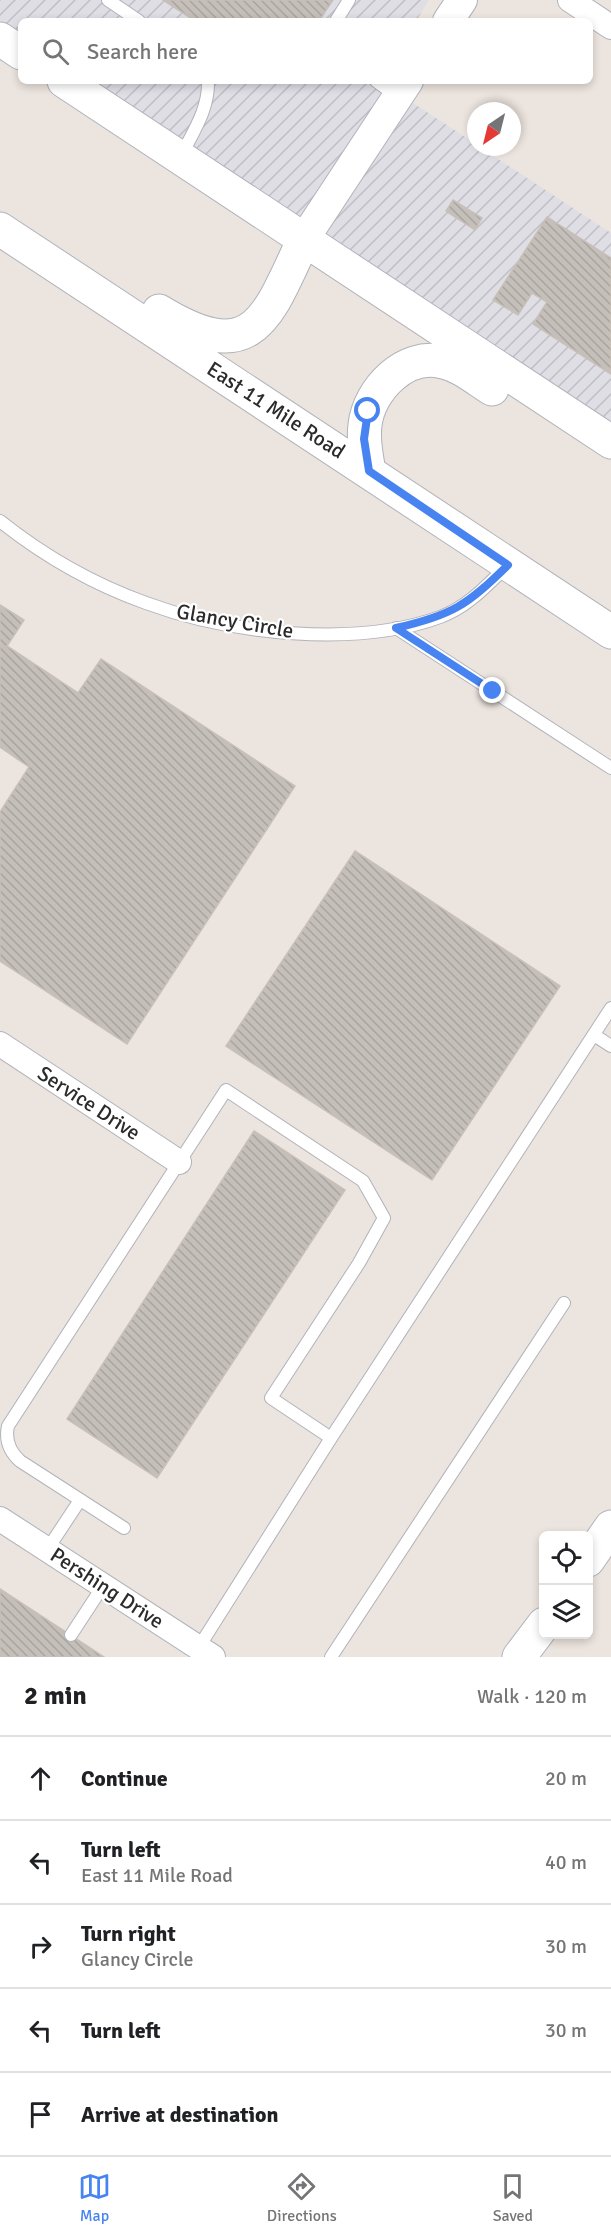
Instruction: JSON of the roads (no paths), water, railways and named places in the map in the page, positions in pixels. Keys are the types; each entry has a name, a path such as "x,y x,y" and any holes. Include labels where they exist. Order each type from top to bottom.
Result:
{"main road":[{"path":"0,39 18,50"},
{"path":"69,84 611,442"},
{"path":"0,205 158,310 188,328 212,335 236,334 247,330 261,320 273,305 304,239"},
{"name":"East 11 Mile Road","path":"0,229 611,632"},
{"path":"369,471 365,425 372,400 396,373 418,362 429,360 442,362 467,373 611,467"},
{"path":"555,595 611,615"},
{"path":"593,1553 611,1527"},
{"path":"519,1657 539,1630"}],"street":[{"path":"450,18 462,0"},
{"path":"570,0 611,27"},
{"path":"304,239 394,86"},
{"name":"Service Drive","path":"0,1044 179,1162"},
{"name":"Pershing Drive","path":"0,1519 202,1654"}],"lane":[{"path":"108,0 135,18"},
{"path":"338,18 349,0"},
{"path":"180,157 201,117 208,93 208,84"},
{"name":"Glancy Circle","path":"0,522 38,550 94,581 146,604 268,631 352,634 396,628 441,617 461,607 478,594 508,565"},
{"path":"396,628 611,767"},
{"path":"202,1654 332,1438 611,1008"},
{"path":"594,1035 611,1046"},
{"path":"124,1528 14,1455 8,1440 8,1426 226,1090 363,1181 384,1218 359,1263 271,1398 332,1438"},
{"path":"331,1657 564,1302"},
{"path":"47,1550 80,1500"},
{"path":"71,1635 103,1586"}]}
